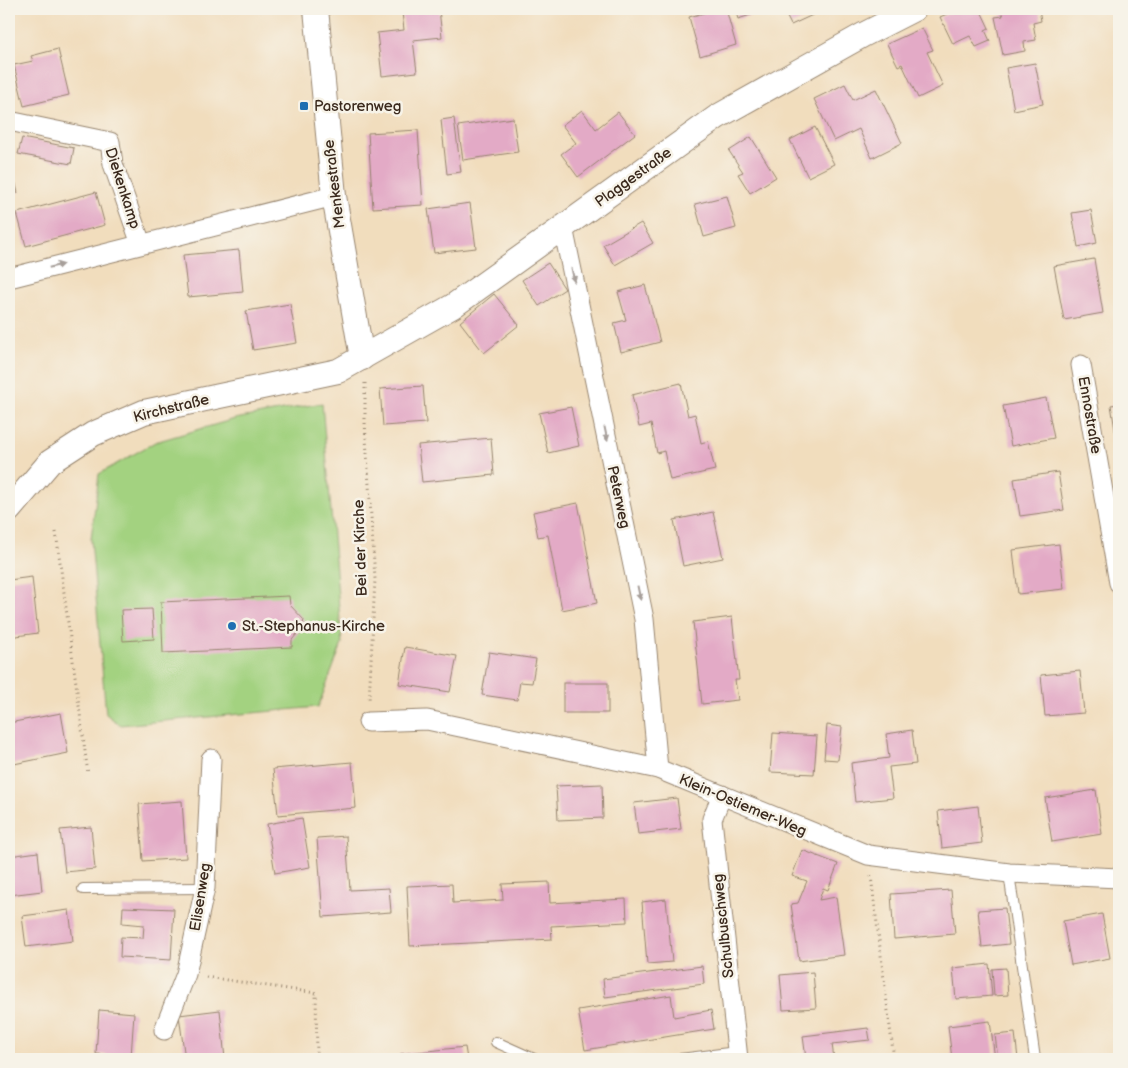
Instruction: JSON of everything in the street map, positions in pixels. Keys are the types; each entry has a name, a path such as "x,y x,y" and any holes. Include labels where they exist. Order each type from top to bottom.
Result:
{"street":[{"name":"Menkestraße","path":"316,9 334,196 363,366"},
{"name":"Plaggestraße","path":"363,366 453,306 717,117 863,34 914,9"},
{"name":"Diekenkamp","path":"9,121 110,142 113,164 141,244"},
{"path":"9,278 334,196"},
{"name":"Peterweg","path":"563,227 644,619 658,769"},
{"name":"Ennostraße","path":"1082,365 1119,583"},
{"name":"Kirchstraße","path":"9,510 50,462 93,434 144,412 363,366"},
{"name":"Klein-Ostiemer-Weg","path":"368,722 427,720 658,769 816,836 868,855 1009,873 1119,878"},
{"name":"Elisenweg","path":"164,1030 186,974 204,888 212,759"},
{"name":"Schulbuschweg","path":"722,795 712,819 737,1055"}],"lane":[{"path":"1009,873 1035,1059"},
{"path":"83,889 204,888"},
{"path":"496,1042 534,1059"},
{"path":"680,1059 737,1055"}],"path":[{"name":"Bei der Kirche","path":"363,366 375,579 368,722"},
{"path":"56,532 88,774"},
{"path":"868,855 894,1059"},
{"path":"186,974 316,993 317,1059"}],"green space":[{"path":"322,403 342,644 318,707 120,725 106,714 91,539 99,474 155,442 235,419"}],"building":[{"path":"439,9 442,37 413,40 417,72 382,76 377,33 404,30 402,12"},
{"path":"718,9 726,9 736,45 700,56 689,17"},
{"path":"735,9 756,9 757,13 738,19"},
{"path":"783,9 817,9 819,12 791,25"},
{"path":"958,9 980,9 989,28 985,30 990,41 976,47 970,36 953,44 940,17"},
{"path":"1000,9 1039,9 1041,21 1033,23 1036,40 1024,42 1025,51 1003,55 995,17 1003,16"},
{"path":"922,28 933,50 927,52 943,86 918,98 902,64 898,66 887,44"},
{"path":"58,49 69,95 24,106 14,65 33,61 31,56"},
{"path":"1035,63 1043,104 1014,110 1006,68"},
{"path":"845,84 853,100 876,89 902,143 872,158 859,129 834,141 814,99"},
{"path":"582,110 596,129 618,112 635,134 578,177 561,154 576,143 562,125"},
{"path":"454,118 461,172 447,174 441,120"},
{"path":"513,118 518,152 463,160 458,126"},
{"path":"815,127 834,164 808,177 790,140"},
{"path":"418,130 423,205 373,208 368,133"},
{"path":"751,137 776,177 750,193 738,174 743,172 729,151"},
{"path":"22,138 74,148 71,164 18,154"},
{"path":"9,156 18,193 9,195"},
{"path":"96,192 105,225 26,246 17,213"},
{"path":"727,196 736,228 704,237 695,204"},
{"path":"470,203 476,248 434,253 428,209"},
{"path":"1091,210 1097,243 1078,247 1072,213"},
{"path":"641,223 653,243 615,265 603,245"},
{"path":"239,250 243,292 188,297 183,255"},
{"path":"1094,259 1103,313 1064,320 1054,266"},
{"path":"548,263 565,289 539,306 522,280"},
{"path":"645,285 660,342 621,352 614,323 626,320 618,292"},
{"path":"494,294 519,325 484,353 460,322"},
{"path":"290,304 297,343 253,350 246,311"},
{"path":"681,383 688,416 695,414 701,443 708,441 715,470 670,480 664,451 657,453 651,424 639,427 632,395"},
{"path":"423,386 426,423 383,426 380,389"},
{"path":"1046,398 1054,438 1011,446 1003,406"},
{"path":"1119,404 1119,448 1118,448 1111,405"},
{"path":"571,407 579,446 548,453 539,413"},
{"path":"491,438 494,475 422,482 418,445"},
{"path":"1058,472 1064,510 1020,516 1014,479"},
{"path":"578,503 597,603 562,610 548,535 538,537 533,512"},
{"path":"713,512 723,558 683,566 674,520"},
{"path":"1059,544 1064,589 1018,594 1013,550"},
{"path":"32,577 38,633 9,637 9,580"},
{"name":"St.-Stephanus-Kirche","path":"289,596 290,605 304,620 302,628 292,640 292,647 163,653 161,602"},
{"path":"152,609 154,639 123,641 121,610"},
{"path":"732,617 739,680 735,680 738,700 702,704 693,622"},
{"path":"405,647 457,656 450,692 399,684"},
{"path":"489,652 536,659 532,683 520,682 517,700 482,695"},
{"path":"1080,671 1084,713 1045,716 1041,675"},
{"path":"563,683 608,683 608,713 563,713"},
{"path":"61,713 68,753 9,765 9,723"},
{"path":"827,725 842,727 838,760 824,759"},
{"path":"912,730 916,764 889,767 893,798 855,802 851,763 889,758 886,734"},
{"path":"773,733 817,736 814,774 770,772"},
{"path":"352,762 356,808 278,815 273,769"},
{"path":"602,784 603,818 558,820 556,786"},
{"path":"1096,790 1102,834 1052,842 1045,798"},
{"path":"677,798 681,829 638,834 634,803"},
{"path":"182,801 186,858 143,861 139,804"},
{"path":"978,806 982,843 942,848 938,811"},
{"path":"302,818 310,867 275,873 267,824"},
{"path":"91,827 95,869 65,872 60,830"},
{"path":"346,836 350,890 389,888 391,912 323,917 317,838"},
{"path":"802,850 838,864 828,890 823,888 819,900 836,897 844,955 799,961 791,904 798,903 807,881 792,876"},
{"path":"38,852 42,891 9,895 9,856"},
{"path":"549,882 550,903 626,899 627,922 551,926 552,939 410,946 407,886 452,884 453,903 503,900 502,884"},
{"path":"951,890 955,934 894,939 891,894"},
{"path":"666,899 672,962 647,964 642,902"},
{"path":"123,907 174,909 171,960 120,957 121,937 143,938 144,925 122,923"},
{"path":"1005,908 1009,944 982,947 978,910"},
{"path":"69,910 73,941 26,947 22,916"},
{"path":"1102,914 1110,958 1071,965 1063,921"},
{"path":"989,964 992,996 956,999 953,968"},
{"path":"702,966 704,984 605,997 603,979"},
{"path":"1006,968 1008,995 994,996 992,969"},
{"path":"813,972 816,1008 783,1010 780,975"},
{"path":"671,995 674,1017 711,1010 714,1029 585,1050 578,1010"},
{"path":"99,1010 134,1013 131,1057 96,1054"},
{"path":"220,1010 225,1059 185,1059 179,1015"},
{"path":"990,1021 995,1059 952,1059 948,1026"},
{"path":"868,1028 870,1040 832,1044 834,1059 806,1059 803,1036"},
{"path":"1015,1033 1018,1059 998,1059 995,1035"},
{"path":"465,1047 467,1059 401,1059 400,1054"}],"place":[{"name":"Pastorenweg","path":"304,106"},
{"name":"St.-Stephanus-Kirche","path":"232,626"}]}
